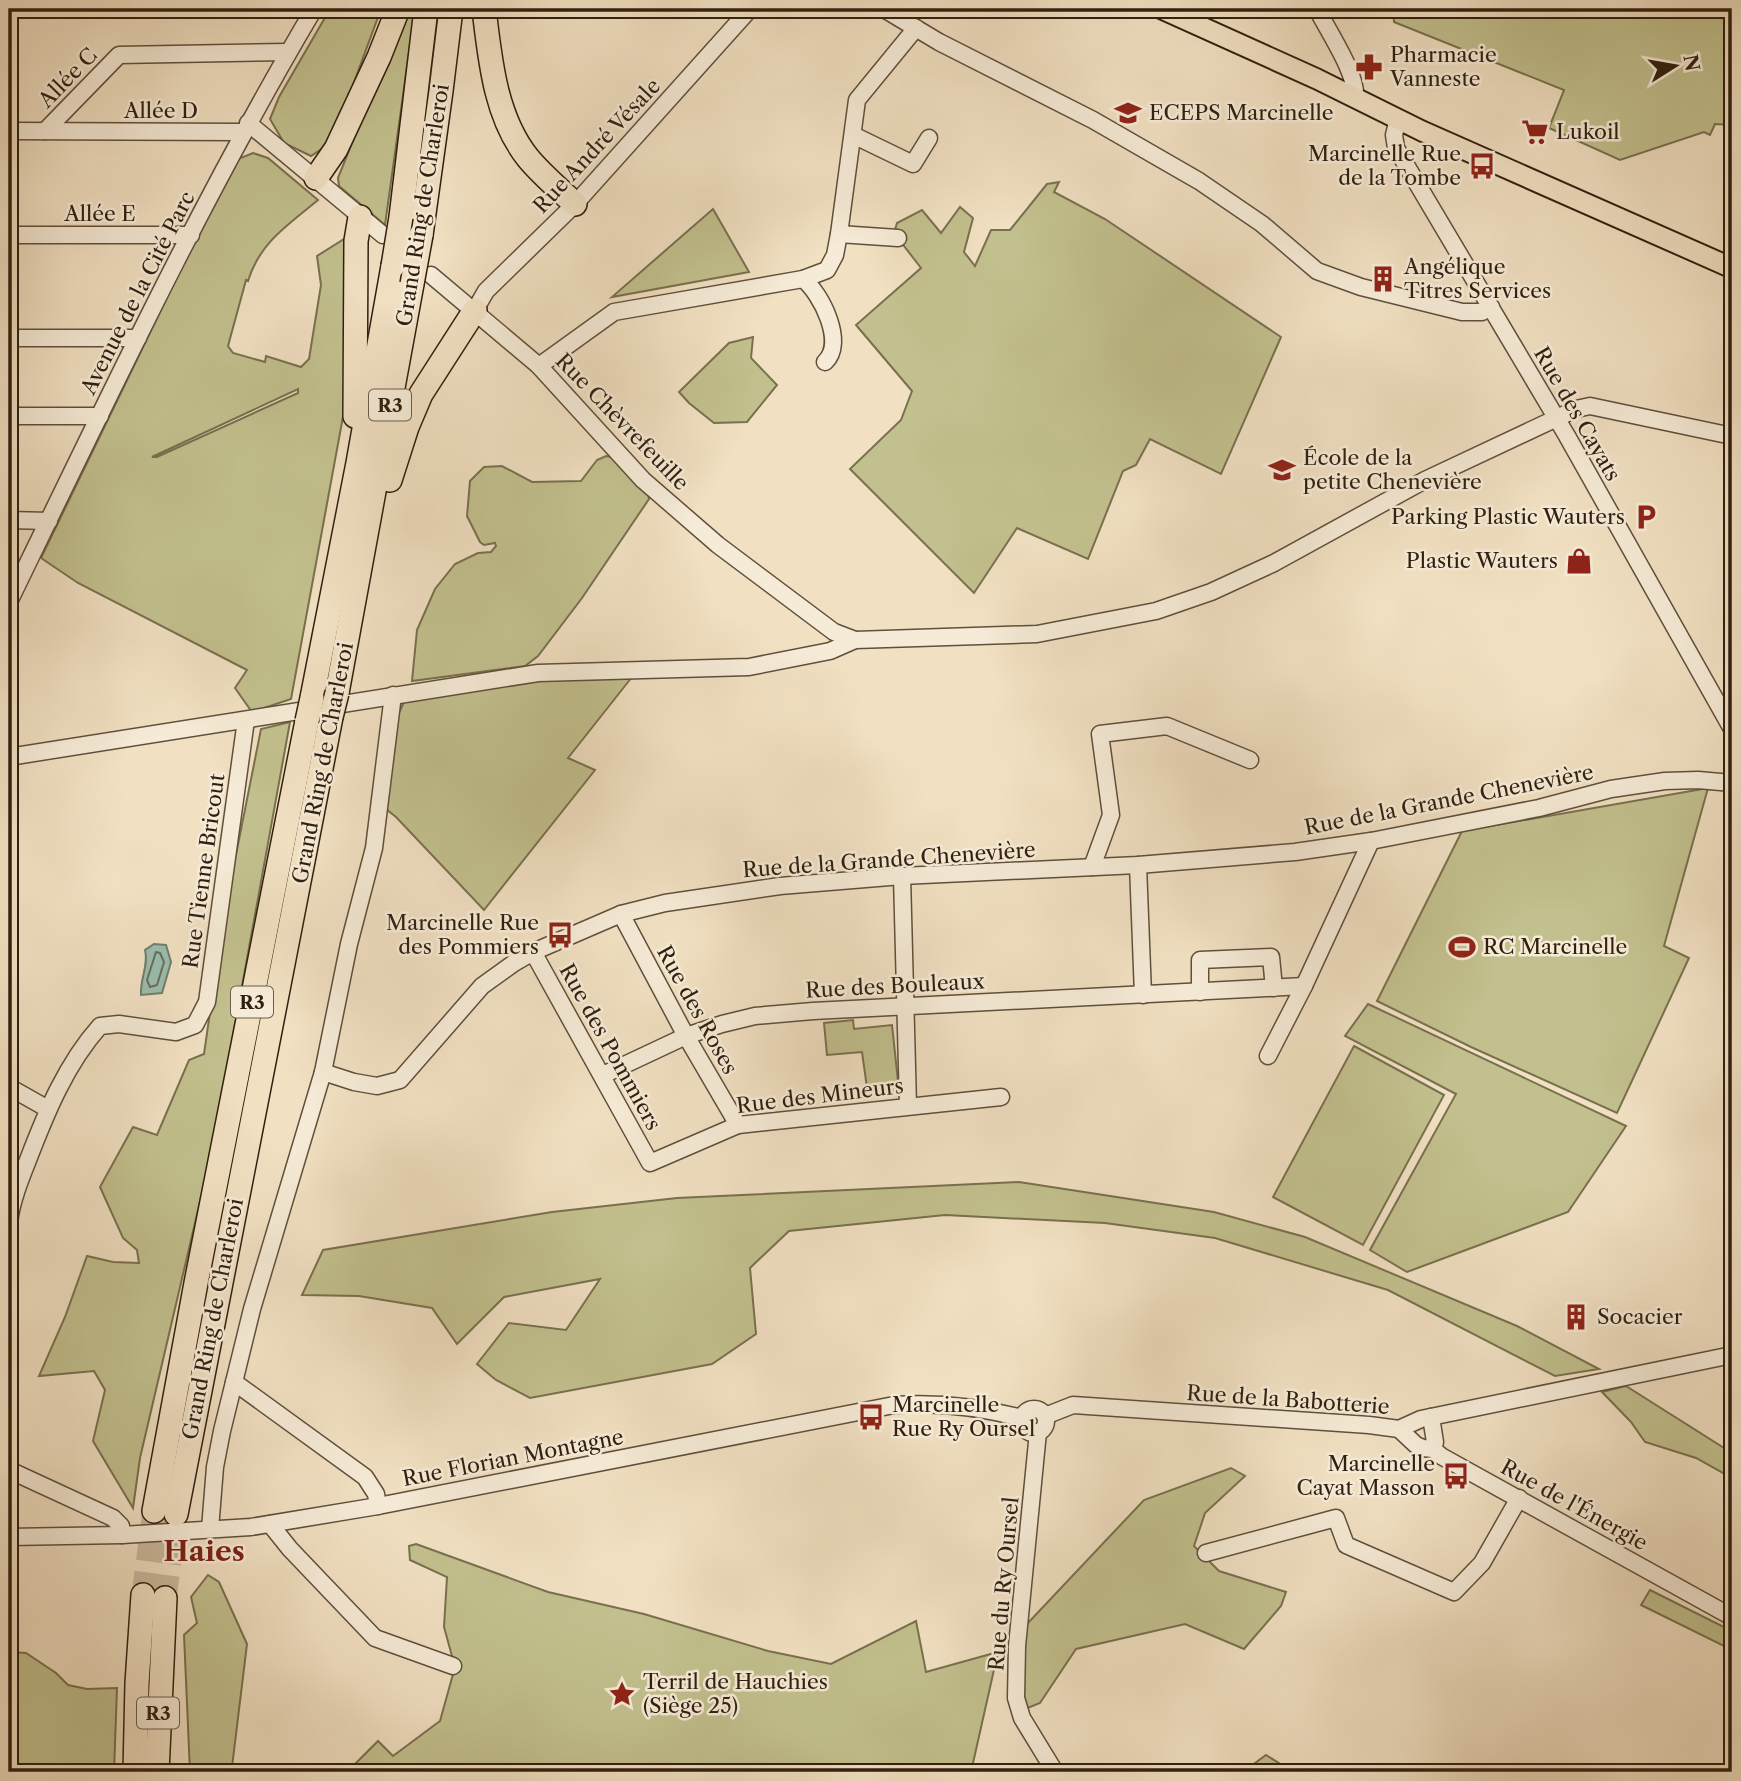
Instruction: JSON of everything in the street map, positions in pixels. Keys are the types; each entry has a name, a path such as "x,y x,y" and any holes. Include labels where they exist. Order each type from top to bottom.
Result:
{"highway":[{"path":"316,178 336,149 398,9"},
{"name":"Grand Ring de Charleroi","path":"426,9 393,266 358,463 199,1270 165,1512 422,279 421,235 451,9"},
{"path":"484,9 500,103 511,131 527,157 575,204"},
{"path":"358,463 354,428 356,241 360,217"},
{"path":"369,527 385,501 396,460 421,394 475,310"},
{"name":"R3","path":"135,1772 137,1682 154,1597 161,1654 157,1772"},
{"path":"161,1654 171,1675 172,1772"},
{"path":"121,1772 123,1695 137,1682"}],"main road":[{"path":"1162,9 1398,119 1732,268"}],"street":[{"name":"Avenue de la Cité Parc","path":"9,602 138,338 245,128 314,9"},
{"name":"Rue André Vésale","path":"475,310 486,291 575,204 750,9"},
{"path":"884,9 939,42 1108,128 1199,181 1262,224 1317,271 1361,287 1462,312 1471,313 1491,307"},
{"path":"1317,9 1352,74 1356,89 1355,98"},
{"path":"539,366 614,312 803,279 827,270 835,255 839,234 857,100 916,28"},
{"path":"1336,89 1342,69 1339,51"},
{"name":"Allée C","path":"45,131 119,55 288,52"},
{"path":"71,104 73,124 81,132"},
{"name":"Rue des Cayats","path":"1398,119 1394,135 1396,148 1557,419 1732,729"},
{"path":"245,128 316,178 383,236"},
{"name":"Allée D","path":"9,131 245,128"},
{"path":"853,135 913,164 929,138"},
{"path":"839,234 898,239"},
{"name":"Allée E","path":"9,235 191,235"},
{"name":"Rue Chèvrefeuille","path":"422,279 475,310 539,366 643,480 718,545 834,632 855,640"},
{"path":"803,279 814,287 824,305 830,326 831,350 830,357 825,362"},
{"path":"9,338 138,338"},
{"path":"9,757 246,720 289,710 538,673 749,667 830,651 855,640 1037,634 1156,611 1211,592 1274,563 1425,480 1576,409 1590,406 1732,436"},
{"path":"9,416 100,416"},
{"path":"9,520 49,521"},
{"path":"209,1529 215,1467 234,1382 252,1309 323,1072 349,944 374,848 393,695"},
{"name":"Rue Tienne Bricout","path":"48,1109 86,1041 100,1026 119,1024 176,1032 195,1025 207,1002 246,720"},
{"path":"1092,867 1111,815 1100,734 1167,726 1250,760"},
{"name":"Rue de la Grande Chenevière","path":"323,1072 377,1086 400,1080 482,986 533,952 621,914 666,902 780,886 902,876 1138,865 1295,852 1371,841 1539,808 1611,789 1665,781 1732,783"},
{"path":"1268,1056 1304,986 1371,841"},
{"path":"1138,865 1143,995"},
{"path":"902,876 908,1106"},
{"name":"Rue des Roses","path":"621,914 686,1036 738,1125"},
{"name":"Rue des Pommiers","path":"533,952 650,1163"},
{"path":"1200,992 1200,960 1271,957 1274,988"},
{"name":"Rue des Bouleaux","path":"603,1075 686,1036 755,1016 1304,986"},
{"path":"9,1087 48,1109 12,1202 9,1222"},
{"name":"Rue des Mineurs","path":"650,1163 738,1125 1001,1097"},
{"name":"Rue de la Babotterie","path":"1045,1416 1073,1405 1360,1424 1399,1429 1413,1421 1431,1417 1732,1355"},
{"path":"234,1382 365,1476 376,1494 379,1506"},
{"name":"Rue Florian Montagne","path":"9,1537 122,1535 270,1524 379,1506 894,1405 940,1405 993,1411 1022,1418"},
{"path":"1031,1409 1040,1410 1045,1416 1045,1427 1038,1432 1027,1431 1022,1424 1024,1413 1031,1409"},
{"path":"1431,1417 1435,1436 1433,1449"},
{"name":"Rue de l'Énergie","path":"1399,1429 1416,1445 1433,1449 1441,1456 1732,1617"},
{"name":"Rue du Ry Oursel","path":"1038,1432 1017,1646 1016,1698 1022,1718 1055,1772"},
{"path":"9,1470 113,1518 120,1524 122,1535"},
{"path":"1206,1553 1336,1518 1346,1545 1454,1592 1482,1563 1519,1498"},
{"path":"270,1524 375,1639 453,1666"}],"shaded area":[{"path":"330,9 381,9 332,142 311,156 284,143 270,119 279,97"},
{"path":"406,9 415,9 385,225 339,186 338,178"},
{"path":"1393,9 1732,9 1732,125 1715,124 1710,135 1704,132 1620,160 1549,128 1564,90 1394,22"},
{"path":"253,153 268,158 318,200 276,235 253,267 248,281 246,280 228,346 233,353 265,362 266,356 301,367 309,359 321,285 317,256 344,239 345,406 291,699 252,712 235,688 247,670 78,583 41,558 221,186 238,159","holes":["298,389 298,393 157,457 152,457"]},
{"path":"1059,182 1054,192 1105,219 1281,337 1221,474 1150,439 1136,465 1123,471 1088,559 1017,528 974,593 850,469 901,420 912,391 856,325 921,268 894,233 897,223 922,210 941,233 960,207 973,218 964,252 975,266 991,230 1010,230 1047,184"},
{"path":"713,209 749,272 612,297"},
{"path":"753,337 751,358 777,385 747,422 714,423 679,392 729,343"},
{"path":"606,456 615,458 648,492 649,499 582,598 538,656 525,666 412,681 417,630 435,589 455,564 478,553 491,552 496,546 495,543 484,545 480,542 467,516 470,481 484,467 502,466 532,482 581,481 597,460"},
{"path":"632,677 568,758 595,770 484,910 386,809 398,715 404,702 412,698 436,697 522,680"},
{"path":"290,722 213,1146 140,1458 133,1508 93,1441 105,1390 94,1371 39,1376 65,1317 87,1256 113,1262 139,1263 137,1250 123,1238 100,1187 133,1127 157,1135 189,1060 204,1054 224,915 261,729"},
{"path":"1708,788 1664,946 1689,958 1617,1113 1377,1001 1462,831"},
{"path":"1368,1004 1626,1126 1568,1212 1407,1272 1370,1250 1456,1094 1345,1036"},
{"path":"853,1020 854,1029 892,1025 899,1091 868,1095 862,1052 827,1055 824,1023"},
{"path":"1354,1046 1444,1095 1363,1245 1273,1197"},
{"path":"1019,1182 1214,1212 1305,1237 1517,1326 1599,1369 1555,1376 1388,1290 1215,1238 1105,1223 945,1215 789,1231 750,1268 756,1334 712,1364 530,1398 496,1380 477,1364 509,1323 566,1330 600,1279 504,1297 457,1344 432,1308 359,1296 302,1295 323,1250 552,1212 677,1198"},
{"path":"1626,1386 1732,1453 1732,1478 1696,1458 1645,1442 1631,1422 1602,1392"},
{"path":"1231,1468 1245,1476 1205,1513 1194,1546 1219,1571 1286,1592 1281,1606 1244,1649 1185,1624 1076,1649 1040,1703 1025,1709 1020,1672 1027,1624 1144,1500"},
{"name":"Terril de Hauchies (Siège 25)","path":"416,1544 548,1592 644,1614 768,1651 831,1664 916,1621 926,1672 998,1652 971,1772 347,1772 378,1741 393,1756 440,1721 455,1667 444,1627 447,1577 410,1560 409,1546"},
{"path":"208,1575 219,1582 247,1644 232,1767 238,1772 190,1772 184,1635 197,1623 191,1597"},
{"path":"1650,1590 1732,1631 1732,1650 1641,1605"},
{"path":"9,1652 26,1653 56,1673 68,1685 87,1689 117,1688 114,1772 9,1772"},
{"path":"1266,1755 1293,1772 1243,1772"}],"water":[{"path":"154,944 166,945 171,962 162,993 141,995 145,950"}],"tunnel":[{"path":"143,1595 154,1511"},
{"path":"165,1598 176,1514"}],"place":[{"name":"Pharmacie Vanneste","path":"1369,67"},
{"name":"ECEPS Marcinelle","path":"1128,113"},
{"name":"Lukoil","path":"1535,132"},
{"name":"Marcinelle Rue de la Tombe","path":"1482,166"},
{"name":"Angélique Titres Services","path":"1383,279"},
{"name":"École de la petite Chenevière","path":"1282,470"},
{"name":"Parking Plastic Wauters","path":"1646,517"},
{"name":"Plastic Wauters","path":"1579,561"},
{"name":"Marcinelle Rue des Pommiers","path":"560,935"},
{"name":"RC Marcinelle","path":"1462,947"},
{"name":"Socacier","path":"1576,1317"},
{"name":"Marcinelle Rue Ry Oursel","path":"871,1417"},
{"name":"Marcinelle Cayat Masson","path":"1456,1476"},
{"name":"Terril de Hauchies (Siège 25)","path":"622,1694"}],"district":[{"name":"Haies","path":"204,1551"}]}
